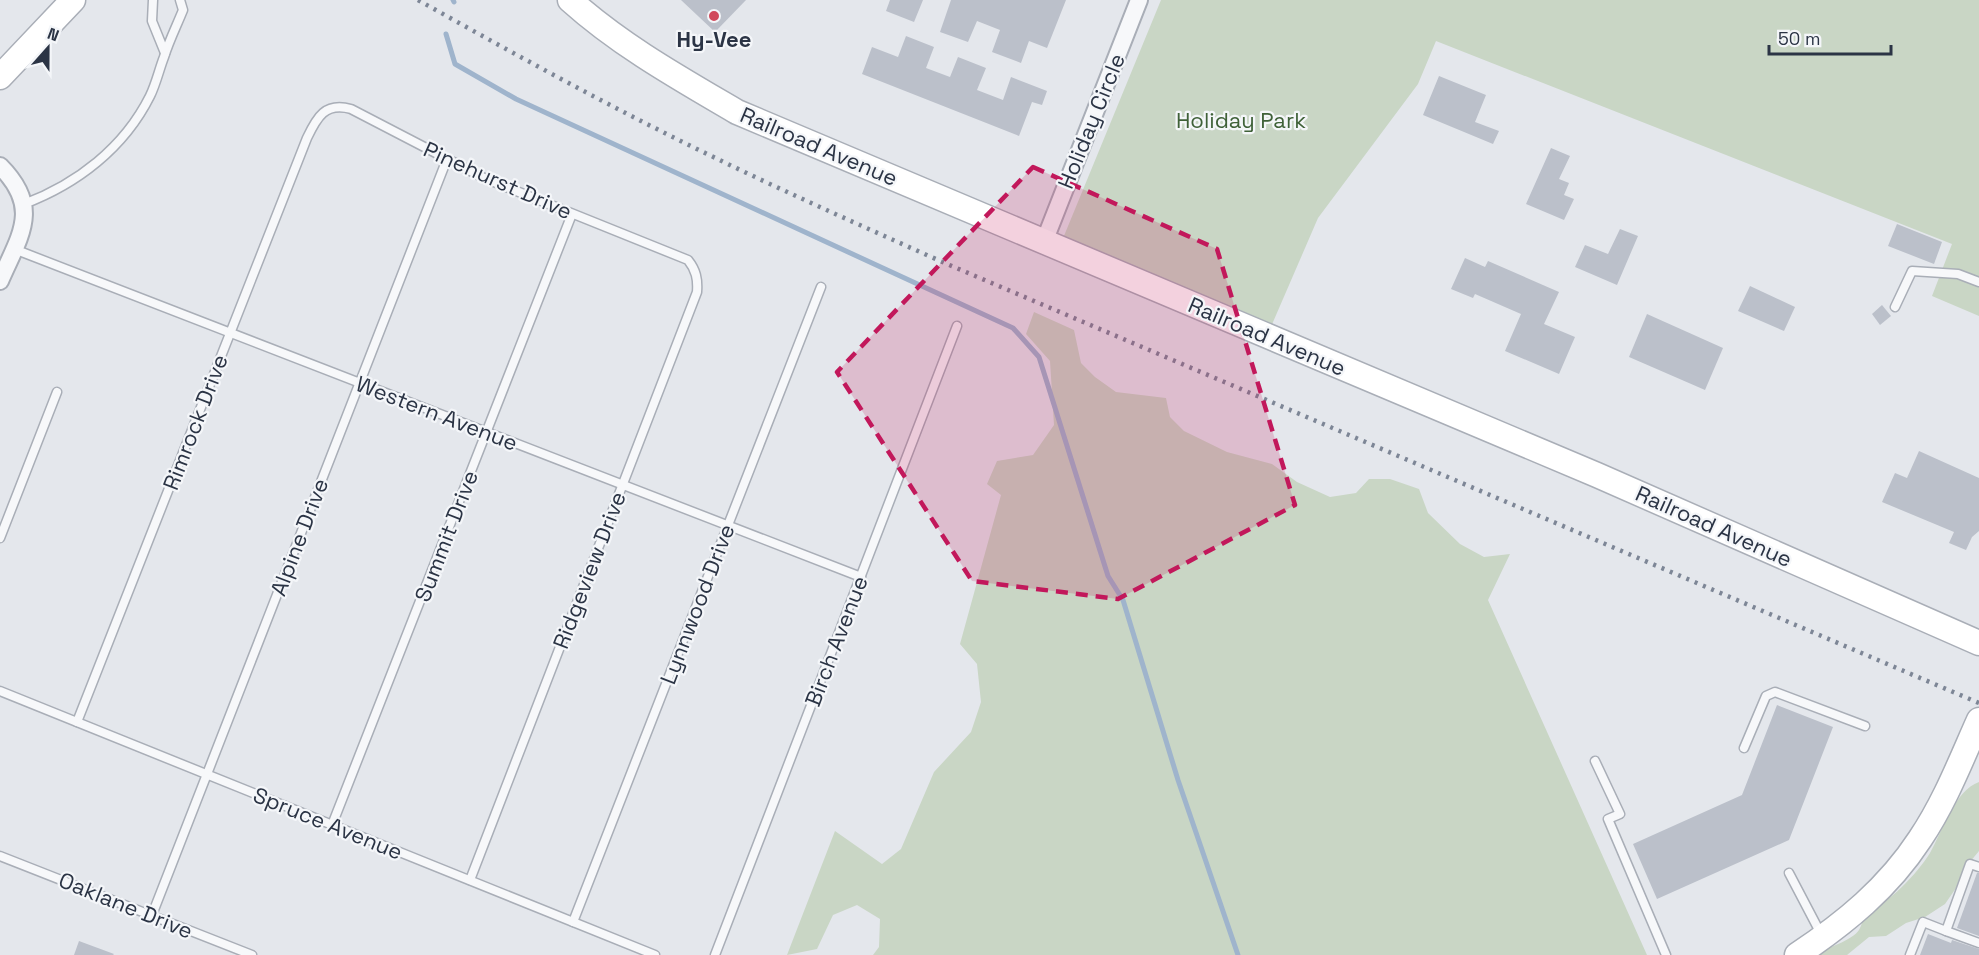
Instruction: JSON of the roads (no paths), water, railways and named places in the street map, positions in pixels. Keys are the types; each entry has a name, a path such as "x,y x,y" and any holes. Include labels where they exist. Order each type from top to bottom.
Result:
{"main road":[{"path":"0,77 73,0"},
{"name":"Railroad Avenue","path":"570,0 589,17 661,68 737,112 1660,502 1979,643"},
{"path":"1797,955 1824,938 1882,888 1920,839 1935,814 1979,720"}],"street":[{"name":"Holiday Circle","path":"1044,242 1139,0"},
{"path":"0,166 16,184 24,204 23,225 0,281"}],"lane":[{"path":"153,0 152,21 165,53"},
{"path":"24,204 45,196 82,175 115,147 141,112 151,93 183,10 180,0"},
{"name":"Pinehurst Drive","path":"314,123 321,113 331,108 351,109 484,178 688,260"},
{"name":"Rimrock Drive","path":"77,722 314,123"},
{"name":"Alpine Drive","path":"152,915 447,159"},
{"name":"Summit Drive","path":"332,825 572,214"},
{"name":"Western Avenue","path":"14,249 861,577"},
{"name":"Ridgeview Drive","path":"470,880 697,292 698,282 688,260"},
{"path":"1895,306 1912,271 1958,274 1979,282"},
{"name":"Lynnwood Drive","path":"573,922 821,286"},
{"name":"Birch Avenue","path":"715,955 957,326"},
{"path":"0,538 57,392"},
{"name":"Spruce Avenue","path":"0,691 655,955"},
{"path":"1744,748 1766,696 1774,692 1865,726"},
{"path":"1595,761 1620,814 1608,819 1666,955"},
{"name":"Oaklane Drive","path":"0,856 252,955"},
{"path":"1946,931 1970,864 1979,867"},
{"path":"1789,873 1824,938"},
{"path":"1910,955 1923,922 1979,943"}],"waterway":[{"path":"446,34 455,64 516,99 1013,328 1039,357 1108,576 1123,600 1178,780 1238,955"}],"railway":[{"path":"418,0 660,131 757,178 947,264 1979,703"}],"place":[{"name":"Hy-Vee","path":"714,16"}],"park label":[{"name":"Holiday Park","path":"1241,120"}]}
